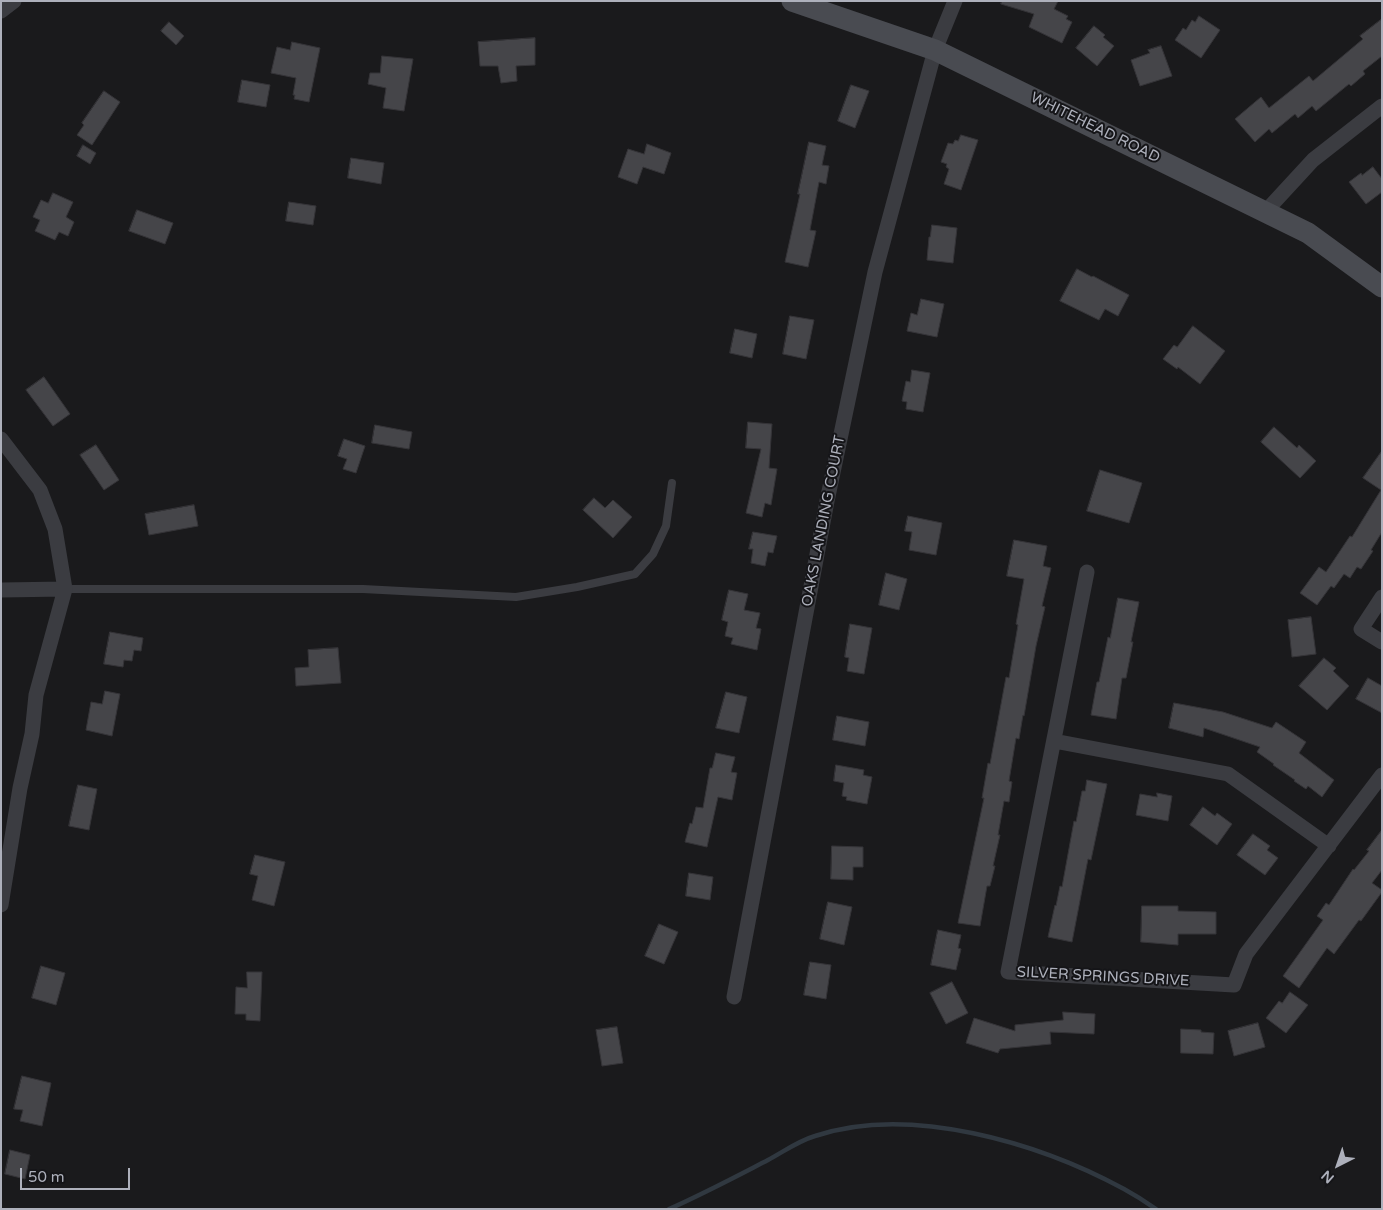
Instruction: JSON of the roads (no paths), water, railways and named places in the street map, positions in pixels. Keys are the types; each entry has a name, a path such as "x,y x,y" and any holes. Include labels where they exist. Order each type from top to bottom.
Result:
{"street":[{"path":"1,10 14,1"},
{"name":"WHITEHEAD ROAD","path":"792,1 935,50 1308,233 1382,287"},
{"name":"OAKS LANDING COURT","path":"734,997 827,501 875,272 935,50 956,1"},
{"path":"1266,211 1313,160 1382,106"},
{"path":"1,439 40,490 56,529 65,589 36,695 32,734 20,788 1,905"},
{"name":"SILVER SPRINGS DRIVE","path":"1087,572 1008,972 1234,985 1246,954 1382,775"},
{"path":"1,590 65,589"},
{"path":"1382,597 1361,629 1382,642"},
{"path":"1054,741 1228,774 1329,846"}],"lane":[{"path":"65,589 363,588 516,597 577,587 635,574 653,554 666,526 672,483"}],"waterway":[{"path":"669,1209 809,1138 852,1127 891,1124 973,1133 1014,1144 1090,1172 1128,1191 1156,1209"}]}
